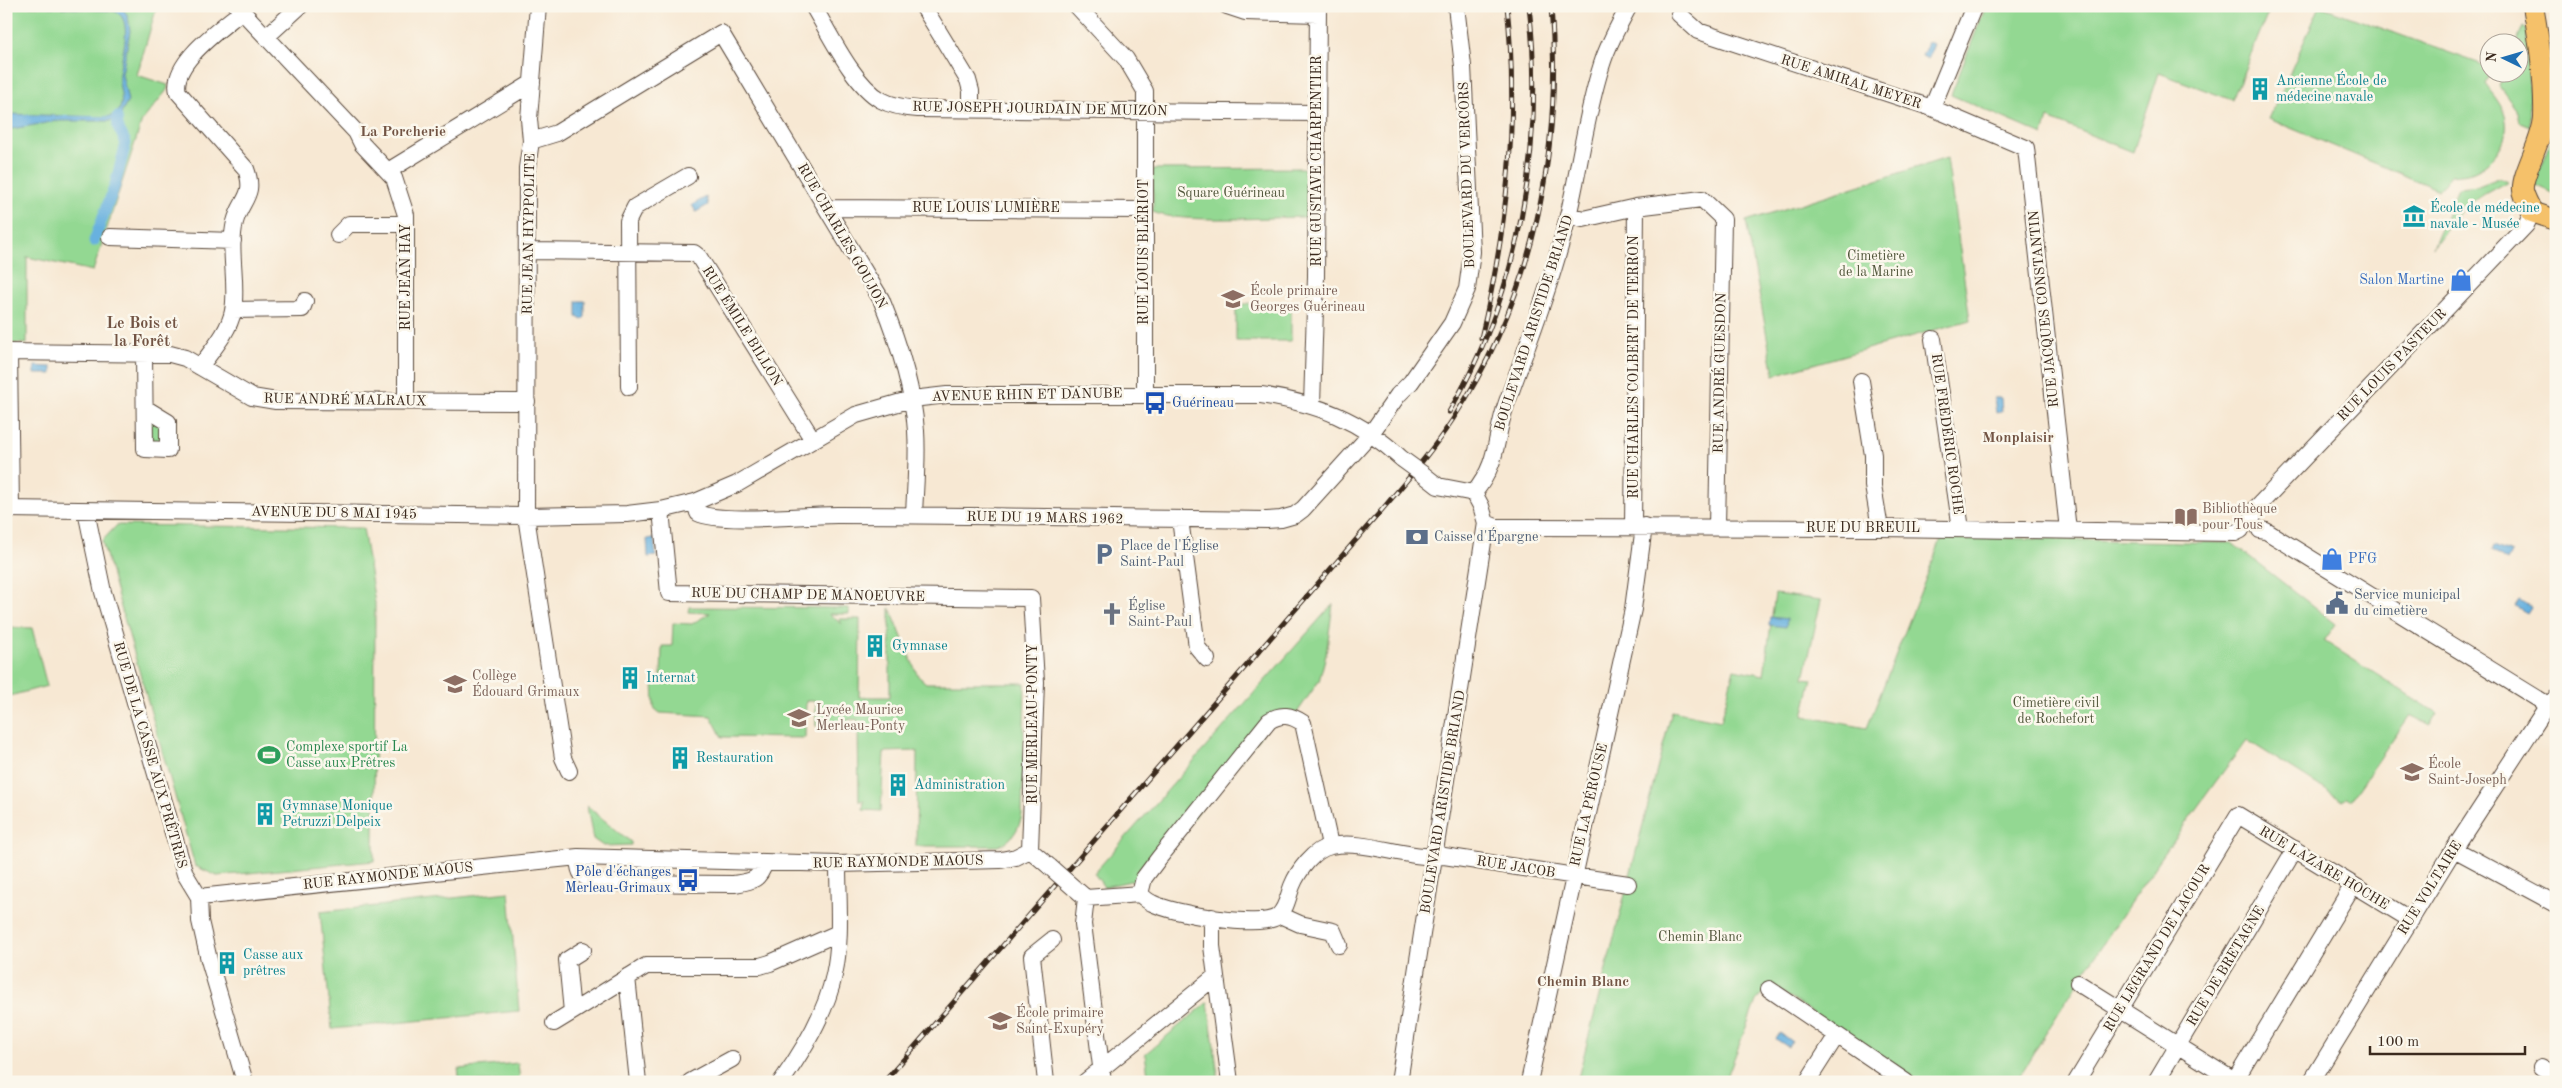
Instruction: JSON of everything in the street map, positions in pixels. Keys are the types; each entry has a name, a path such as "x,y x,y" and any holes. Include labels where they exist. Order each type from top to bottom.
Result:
{"main road":[{"path":"2533,6 2538,31 2544,117 2541,138 2523,184 2523,192 2532,212 2556,220"}],"street":[{"path":"266,37 300,6"},
{"path":"531,141 528,119 538,6"},
{"name":"RUE JOSEPH JOURDAIN DE MUIZON","path":"813,6 856,75 870,92 881,100 899,107 918,110 1317,113"},
{"path":"923,6 968,80 971,91 971,109"},
{"name":"RUE LOUIS BLÉRIOT","path":"1077,6 1126,59 1145,91 1145,393"},
{"path":"1227,6 1245,12 1318,10"},
{"name":"BOULEVARD DU VERCORS","path":"1370,435 1452,323 1467,289 1471,271 1463,66 1456,6"},
{"name":"BOULEVARD ARISTIDE BRIAND","path":"1474,493 1493,463 1501,419 1520,370 1568,215 1601,65 1612,37 1629,6"},
{"path":"1932,108 1974,6"},
{"path":"200,367 228,328 233,310 233,241 235,221 249,195 251,182 246,169 178,92 176,87 182,66 240,9"},
{"name":"RUE JEAN HAY","path":"240,9 356,132 362,144 394,178 406,215 406,401"},
{"name":"RUE AMIRAL MEYER","path":"1676,9 1698,31 1932,108 2026,148"},
{"name":"RUE GUSTAVE CHARPENTIER","path":"1312,405 1316,276 1318,10"},
{"name":"RUE JEAN HYPPOLITE","path":"569,771 563,758 526,516 527,168 531,141 557,133 721,33"},
{"name":"RUE CHARLES GOUJON","path":"721,33 881,299 895,334 912,399 916,433 914,515"},
{"path":"388,171 532,83"},
{"name":"RUE JACQUES CONSTANTIN","path":"2026,148 2068,530"},
{"path":"629,387 628,221 635,206 688,176"},
{"name":"RUE ANDRÉ GUESDON","path":"1636,207 1702,199 1723,219 1716,527"},
{"path":"1568,215 1583,219 1636,207"},
{"name":"RUE CHARLES COLBERT DE TERRON","path":"1636,207 1639,527"},
{"name":"RUE LOUIS LUMIÈRE","path":"827,208 1145,210"},
{"name":"RUE LOUIS PASTEUR","path":"2251,526 2258,507 2526,225 2532,212"},
{"path":"338,235 349,224 406,224"},
{"path":"110,238 233,241"},
{"name":"RUE ÉMILE BILLON","path":"528,251 690,252 699,257 813,440"},
{"path":"233,310 302,309 304,301"},
{"name":"RUE FRÉDÉRIC ROCHE","path":"1933,338 1961,529"},
{"path":"8,352 9,510"},
{"name":"RUE ANDRÉ MALRAUX","path":"8,352 170,354 185,358 252,397 276,401 527,402"},
{"path":"144,354 145,408"},
{"path":"1861,381 1873,455 1873,486 1880,528"},
{"name":"AVENUE RHIN ET DANUBE","path":"661,510 695,502 737,484 856,415 912,399 947,395 1145,393 1261,395 1312,405 1335,413 1386,444 1402,459 1438,486 1474,493"},
{"name":"RUE DU 19 MARS 1962","path":"695,502 698,513 705,517 914,515 1267,520 1295,515 1303,509 1370,435"},
{"path":"1474,493 1486,523"},
{"name":"AVENUE DU 8 MAI 1945","path":"9,510 526,516 627,514 661,510"},
{"name":"RUE DU CHAMP DE MANOEUVRE","path":"661,510 669,593 1031,598"},
{"name":"RUE DE LA CASSE AUX PRÊTRES","path":"86,511 103,592 185,874 199,897 200,921 209,960 245,1082"},
{"path":"1180,519 1196,647 1207,658"},
{"name":"BOULEVARD ARISTIDE BRIAND","path":"1400,1082 1486,523"},
{"name":"RUE DU BREUIL","path":"1486,523 1496,527 1880,528 2176,533 2235,533 2251,526"},
{"path":"2251,526 2266,531 2552,702"},
{"name":"RUE LA PÉROUSE","path":"1529,1082 1633,609 1639,527"},
{"name":"RUE MERLEAU-PONTY","path":"1030,850 1036,682 1031,598"},
{"name":"RUE VOLTAIRE","path":"2312,1082 2454,849 2552,702"},
{"path":"1030,850 1080,893 1140,894 1150,903 1165,908 1259,923 1272,920 1280,914 1303,867 1317,852 1330,846 1303,723 1294,717 1278,715 1269,721 1144,878 1140,894"},
{"name":"RUE LAZARE HOCHE","path":"2238,815 2410,920"},
{"name":"RUE LEGRAND DE LACOUR","path":"2076,1082 2238,815"},
{"name":"RUE JACOB","path":"1330,846 1360,846 1434,857 1444,856 1628,884"},
{"path":"2454,849 2556,904"},
{"name":"RUE RAYMONDE MAOUS","path":"199,897 578,857 838,864 1001,860 1016,857 1030,850"},
{"name":"RUE DE BRETAGNE","path":"2156,1082 2295,850"},
{"path":"578,857 578,872 583,877 600,883 734,884 751,881 756,878 761,874 765,862"},
{"path":"781,1082 805,1044 830,993 838,933 838,864"},
{"path":"2078,983 2235,1081 2353,885"},
{"path":"1080,893 1102,1074"},
{"path":"1280,914 1300,924 1333,932 1339,945"},
{"path":"1212,917 1210,931 1230,1082"},
{"path":"554,1023 651,965 749,966 770,964 838,933"},
{"path":"1046,1082 1032,956 1052,940"},
{"path":"572,1012 567,960 583,950"},
{"path":"1085,1082 1102,1074 1216,976"},
{"path":"627,978 638,1082"},
{"path":"1769,989 1906,1082"},
{"path":"1807,1082 1837,1035"},
{"path":"690,1082 732,1059"},
{"path":"2541,1067 2556,1075"}],"green space":[{"path":"6,6 157,6 137,75 168,85 167,90 142,121 93,271 27,257 27,344 6,343"},
{"path":"1986,6 2271,6 2232,100 2159,73 2133,152 2048,118 2043,135 1951,95"},
{"path":"2320,6 2480,64 2480,82 2486,82 2485,84 2501,106 2505,116 2506,129 2502,144 2487,163 2474,171 2451,175 2439,190 2269,119"},
{"path":"2523,27 2527,30 2527,32 2521,32"},
{"path":"2501,82 2529,82 2530,126 2520,122 2518,112 2499,86"},
{"path":"2556,137 2556,196 2533,185 2551,140"},
{"name":"Cimetière de la Marine","path":"1947,158 1970,320 1774,375 1746,221"},
{"name":"Square Guérineau","path":"1304,168 1304,175 1308,175 1308,217 1205,219 1166,216 1153,212 1153,169"},
{"path":"2499,178 2508,181 2465,205 2433,248 2458,188 2478,186"},
{"path":"1236,304 1291,304 1291,341 1236,341"},
{"path":"149,417 163,424 163,446 149,446"},
{"name":"Complexe sportif La Casse aux Prêtres","path":"117,525 363,528 375,603 374,861 217,876 195,866 102,541"},
{"name":"Cimetière civil de Rochefort","path":"1942,537 2232,543 2336,624 2324,641 2437,713 2430,725 2410,715 2351,800 2346,797 2343,801 2247,740 2127,908 2070,994 2016,1082 1917,1082 1771,985 1756,1001 1725,1082 1577,1082 1672,711 1721,721 1734,669 1764,675 1775,594 1821,600 1804,678 1812,679 1803,716 1867,728"},
{"path":"1333,604 1326,655 1319,681 1294,717 1278,715 1144,878 1104,887 1094,873"},
{"path":"689,607 849,608 849,614 829,614 842,624 839,619 860,619 859,697 890,697 890,608 918,676 926,683 1025,683 1022,815 1014,834 998,846 916,846 917,751 884,752 881,811 863,810 864,801 859,801 858,720 849,719 849,727 845,728 844,723 816,726 816,701 806,701 805,738 722,737 711,716 660,713 654,708 653,678 661,678 662,646 672,646 673,623 692,624 710,613 688,612"},
{"path":"6,627 32,628 47,686 6,697"},
{"path":"587,806 631,842 631,845 603,846 593,839"},
{"path":"509,892 519,1011 332,1029 320,912"},
{"path":"1208,1002 1219,1082 1149,1082 1145,1054"},
{"path":"518,1063 520,1082 460,1082 458,1069"}],"water":[{"path":"40,6 95,8 125,6 123,9 128,16 130,31 122,74 128,101 120,116 110,121 57,121 6,130 6,114 107,117 115,115 121,105 119,73 124,48 125,29 124,21 120,15 114,11"},
{"path":"1928,42 1934,44 1928,59 1922,56"},
{"path":"706,197 708,205 696,212 692,205"},
{"path":"577,301 585,301 585,317 582,320 577,317"},
{"path":"35,366 52,367 52,374 35,374"},
{"path":"1994,398 2001,398 2002,412 1996,413"},
{"path":"654,538 656,556 648,557 647,539"},
{"path":"2494,546 2511,553 2507,561 2492,551"},
{"path":"2519,600 2531,607 2527,613 2515,606"},
{"path":"1770,617 1787,619 1786,627 1769,625"},
{"path":"1780,1033 1792,1042 1788,1047 1776,1039"}],"waterway":[{"path":"6,117 109,118"},
{"path":"94,241 115,185 126,143 118,127 117,117"}],"railway":[{"path":"1481,338 1498,256 1508,173 1512,90 1507,6"},
{"path":"1449,412 1473,366 1494,317 1510,267 1522,216 1533,111 1533,58 1529,6"},
{"path":"884,1082 1375,518 1425,457 1453,419 1481,372 1504,323 1522,273 1536,221 1546,168 1552,115 1554,60 1551,6"}],"place":[{"name":"Ancienne École de médecine navale","path":"2260,89"},
{"name":"École de médecine navale - Musée","path":"2414,216"},
{"name":"Salon Martine","path":"2461,280"},
{"name":"École primaire Georges Guérineau","path":"1233,299"},
{"name":"Guérineau","path":"1155,403"},
{"name":"Bibliothèque pour Tous","path":"2186,517"},
{"name":"Caisse d'Épargne","path":"1417,537"},
{"name":"Place de l'Église Saint-Paul","path":"1104,554"},
{"name":"PFG","path":"2332,559"},
{"name":"Service municipal du cimetière","path":"2337,603"},
{"name":"Église Saint-Paul","path":"1112,614"},
{"name":"Gymnase","path":"875,646"},
{"name":"Internat","path":"630,678"},
{"name":"Collège Édouard Grimaux","path":"455,684"},
{"name":"Lycée Maurice Merleau-Ponty","path":"799,718"},
{"name":"Complexe sportif La Casse aux Prêtres","path":"269,755"},
{"name":"Restauration","path":"680,758"},
{"name":"École Saint-Joseph","path":"2412,772"},
{"name":"Administration","path":"898,785"},
{"name":"Gymnase Monique Petruzzi Delpeix","path":"265,814"},
{"name":"Pôle d'échanges Merleau-Grimaux","path":"688,880"},
{"name":"Casse aux prêtres","path":"227,963"},
{"name":"École primaire Saint-Exupéry","path":"1000,1021"}],"district":[{"name":"La Porcherie","path":"403,132"},
{"name":"Le Bois et la Forêt","path":"142,333"},
{"name":"Monplaisir","path":"2018,438"},
{"name":"Chemin Blanc","path":"1583,982"}]}
